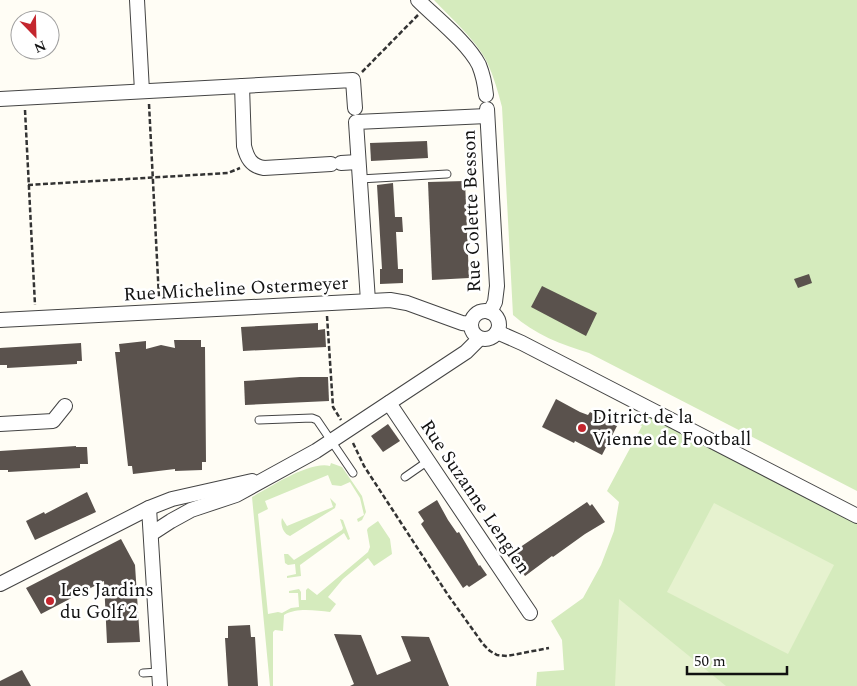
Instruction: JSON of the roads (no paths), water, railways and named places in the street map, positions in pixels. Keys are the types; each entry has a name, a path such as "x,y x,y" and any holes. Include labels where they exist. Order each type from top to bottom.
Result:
{"street":[{"path":"137,0 146,91"},
{"name":"Rue Colette Besson","path":"422,4 467,49 478,65 484,82 497,286 495,302 490,312"},
{"path":"0,99 353,80 368,301"},
{"path":"242,86 244,146 246,155 251,163 257,167 358,162"},
{"path":"356,115 486,107"},
{"name":"Rue Micheline Ostermeyer","path":"0,320 398,301 470,324"},
{"path":"490,312 494,314 499,323 497,332 488,340 479,338 472,333 471,320 477,313 490,312"},
{"path":"497,332 549,356 857,516"},
{"path":"151,534 191,510 236,495 316,452 466,352 479,338"},
{"name":"Rue Suzanne Lenglen","path":"390,403 530,612"},
{"path":"0,424 52,421 65,406"},
{"path":"0,584 172,498 269,477"},
{"path":"149,508 160,679"}],"lane":[{"path":"360,178 447,174"},
{"path":"259,420 312,418 320,422 353,473"},
{"path":"405,477 428,461"},
{"path":"143,673 160,679"}],"place":[{"name":"Ditrict de la Vienne de Football","path":"582,428"},
{"name":"Les Jardins du Golf 2","path":"50,601"}]}
